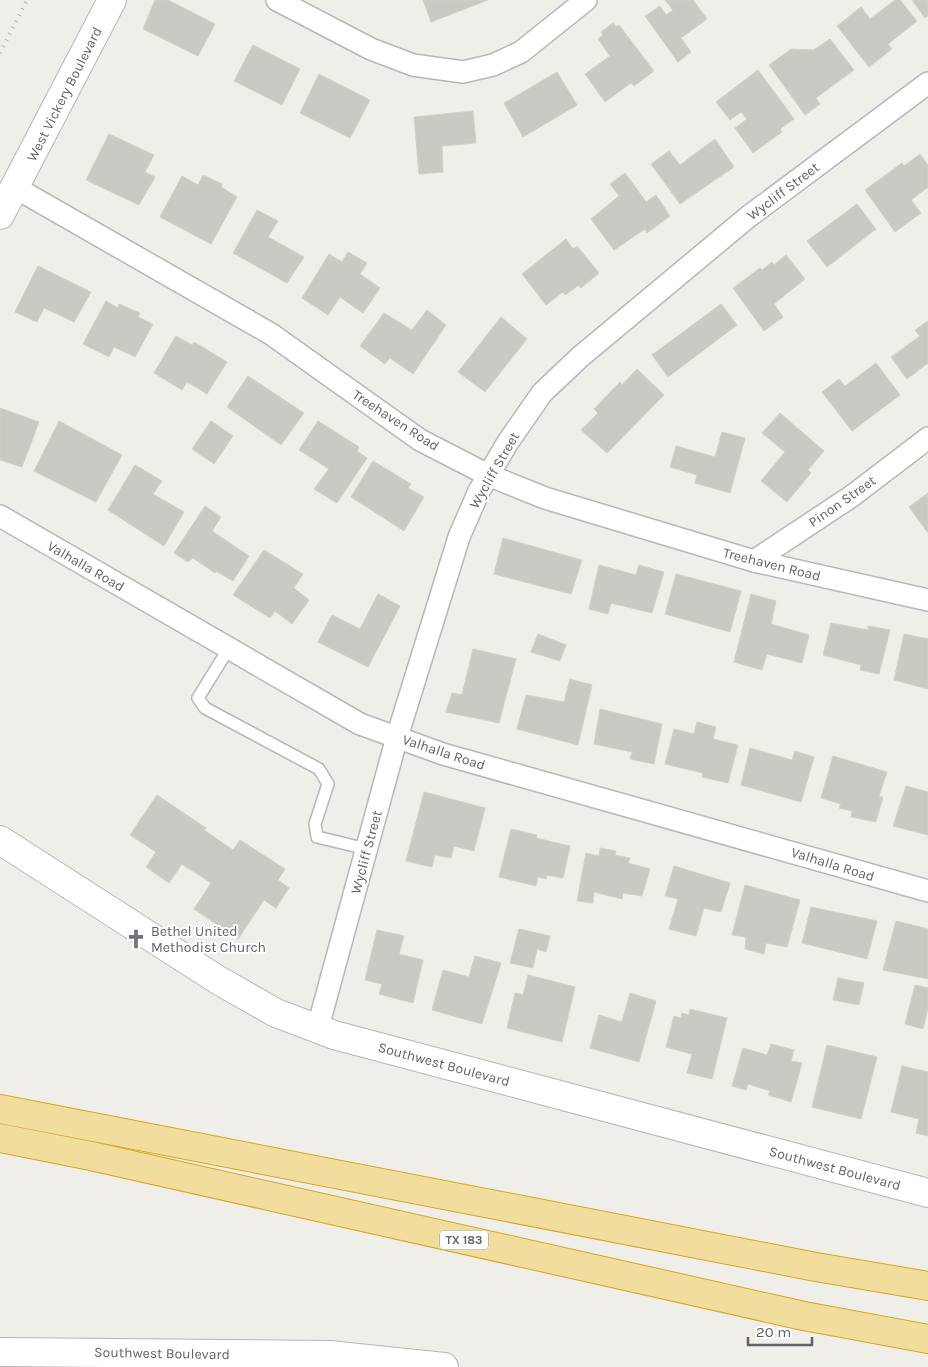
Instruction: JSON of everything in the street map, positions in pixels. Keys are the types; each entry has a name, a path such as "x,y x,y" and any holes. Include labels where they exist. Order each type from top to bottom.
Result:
{"highway":[{"path":"0,1109 816,1267 928,1286"},
{"name":"TX 183","path":"0,1138 91,1156 804,1316 928,1339"}],"main road":[{"name":"West Vickery Boulevard","path":"0,215 16,188 112,0"},
{"name":"West Vickery Boulevard","path":"0,225 16,188"},
{"name":"Southwest Boulevard","path":"0,840 218,980 276,1013 334,1035 928,1193"},
{"name":"Southwest Boulevard","path":"0,1352 329,1355 444,1367"}],"street":[{"path":"277,0 306,7 370,49 413,65 463,72 493,65 521,52 586,0"},
{"name":"Wycliff Street","path":"318,1028 398,738 459,537 478,491 508,442 542,393 580,357 748,217 928,83"},
{"name":"Treehaven Road","path":"16,188 271,334 420,440 488,475 545,498 754,561 928,600"},
{"name":"Pinon Street","path":"754,561 852,496 928,438"},
{"name":"Valhalla Road","path":"0,516 360,724 443,754 928,891"}],"lane":[{"path":"229,648 198,698 205,708 319,769 328,784 315,824 317,837 366,850"}],"building":[{"path":"155,0 168,0 215,24 198,56 143,29"},
{"path":"423,0 488,0 431,22"},
{"path":"665,0 693,0 707,19 681,38 691,52 678,62 645,16 660,6 666,15 673,10"},
{"path":"895,0 900,0 917,21 888,44 892,49 869,67 837,26 861,7 870,19"},
{"path":"912,0 928,0 928,16 925,18"},
{"path":"613,23 616,27 619,25 654,71 634,86 631,83 605,102 585,74 610,56 598,39 603,35 601,32"},
{"path":"830,39 854,70 816,98 820,104 805,115 769,65 791,49 814,50"},
{"path":"253,45 300,69 282,105 234,81"},
{"path":"758,70 794,119 780,129 782,132 753,153 735,128 747,119 741,112 730,120 716,102"},
{"path":"557,72 577,105 523,137 504,103"},
{"path":"319,74 370,100 350,138 300,113"},
{"path":"473,111 476,143 442,146 443,172 419,174 414,117"},
{"path":"109,134 154,155 145,172 155,177 139,205 86,180"},
{"path":"715,139 734,167 680,204 651,164 669,151 680,165"},
{"path":"920,154 928,165 928,187 911,200 921,213 895,232 865,190 902,163 904,166"},
{"path":"625,173 646,202 656,195 670,216 647,233 645,229 614,250 591,219 619,196 610,184"},
{"path":"203,175 222,184 221,187 237,197 211,244 160,217 182,176 198,185"},
{"path":"857,204 876,229 827,267 807,241"},
{"path":"257,210 278,221 268,237 304,257 287,283 233,253"},
{"path":"566,239 573,249 577,246 599,273 581,288 579,285 565,295 563,292 546,305 522,274"},
{"path":"348,252 367,263 360,274 380,288 363,313 340,297 328,315 302,298 329,254 342,262"},
{"path":"786,255 805,279 774,304 783,317 764,331 733,288 760,268 762,270 772,262 774,265"},
{"path":"38,266 91,292 74,322 44,308 37,322 15,312"},
{"path":"106,301 118,308 119,304 140,313 138,317 153,324 135,357 114,347 109,357 83,344"},
{"path":"721,304 737,325 668,377 652,355"},
{"path":"427,310 446,325 413,374 390,358 385,364 360,346 384,313 412,330"},
{"path":"501,317 527,339 485,392 458,372"},
{"path":"928,321 928,363 907,379 891,357 920,336 915,330"},
{"path":"176,336 192,345 194,342 227,362 207,394 187,382 182,390 154,373"},
{"path":"876,363 900,395 852,431 822,392 839,379 845,386"},
{"path":"637,369 664,395 607,453 581,430 598,413 594,409 620,382 622,385"},
{"path":"248,376 304,413 281,445 227,407"},
{"path":"0,408 39,422 22,467 0,460"},
{"path":"780,413 824,451 808,470 811,473 787,502 761,481 785,452 762,433"},
{"path":"59,421 122,455 96,502 34,471"},
{"path":"211,421 233,436 214,464 192,449"},
{"path":"318,421 359,447 357,451 367,458 337,503 314,489 329,469 299,450"},
{"path":"722,432 745,438 730,493 695,483 697,475 670,467 676,446 715,457"},
{"path":"373,461 411,484 408,488 424,497 404,531 351,497"},
{"path":"135,465 162,481 153,494 184,512 164,546 108,510"},
{"path":"928,493 928,533 909,507"},
{"path":"205,506 221,517 212,531 249,556 233,581 216,571 215,573 193,558 188,562 174,553"},
{"path":"503,538 582,560 571,594 494,574"},
{"path":"264,550 303,574 294,588 309,600 292,624 275,611 270,618 233,595"},
{"path":"599,565 636,575 639,565 664,572 652,613 611,603 608,614 589,609"},
{"path":"676,574 741,591 730,632 665,614"},
{"path":"378,594 400,606 368,667 318,642 332,615 360,629"},
{"path":"751,594 776,601 771,624 809,635 802,663 767,654 762,670 734,662"},
{"path":"831,623 868,630 868,626 890,630 879,674 860,670 861,665 823,655"},
{"path":"538,634 566,645 560,661 531,652"},
{"path":"904,634 928,639 928,689 894,680"},
{"path":"473,649 516,659 499,723 446,712 452,693 462,695"},
{"path":"570,679 592,685 578,745 517,729 526,695 564,702"},
{"path":"600,709 662,724 654,764 630,759 632,752 594,744"},
{"path":"697,722 716,727 713,739 738,745 728,783 702,777 703,773 665,764 674,729 694,734"},
{"path":"750,748 792,760 795,751 814,757 801,802 741,785"},
{"path":"833,756 887,772 879,796 883,797 876,822 851,817 852,811 839,808 841,804 821,798"},
{"path":"906,786 928,792 928,835 893,826"},
{"path":"424,792 485,808 474,851 454,846 451,858 435,855 432,867 406,861"},
{"path":"157,795 206,828 204,830 233,850 240,840 285,869 278,880 289,888 276,908 264,900 238,939 194,909 211,883 182,864 169,883 146,867 156,852 130,835"},
{"path":"511,829 537,835 536,838 570,846 563,878 547,875 546,879 538,877 536,886 499,877"},
{"path":"600,848 616,851 615,855 630,858 628,863 650,869 642,896 623,893 622,899 594,892 593,903 577,901 586,853 599,856"},
{"path":"674,866 730,883 721,912 704,908 696,936 669,929 678,899 665,896"},
{"path":"745,885 800,900 787,947 766,943 764,954 745,949 746,937 732,935"},
{"path":"811,907 877,921 867,959 802,943"},
{"path":"896,921 928,929 928,979 883,970"},
{"path":"519,929 550,936 546,952 537,949 533,968 510,963"},
{"path":"377,930 404,936 399,954 423,960 413,1003 379,994 382,984 365,980"},
{"path":"475,956 501,963 482,1024 432,1010 443,970 469,977"},
{"path":"528,975 575,987 562,1042 507,1028 515,993 523,995"},
{"path":"838,978 864,983 859,1005 833,1000"},
{"path":"915,985 928,988 928,1008 923,1029 905,1024"},
{"path":"630,993 656,1001 639,1062 590,1048 599,1015 622,1022"},
{"path":"690,1009 727,1018 712,1079 687,1073 692,1054 666,1047 674,1016 681,1018 682,1013 689,1015"},
{"path":"771,1044 794,1050 791,1061 802,1063 791,1102 768,1095 770,1091 748,1084 746,1090 732,1086 743,1048 767,1055"},
{"path":"827,1045 877,1057 861,1119 812,1107"},
{"path":"902,1066 928,1072 928,1136 916,1133 919,1119 891,1112"}],"railway":[{"path":"0,53 27,0"}],"place":[{"name":"Bethel United Methodist Church","path":"136,939"}]}
